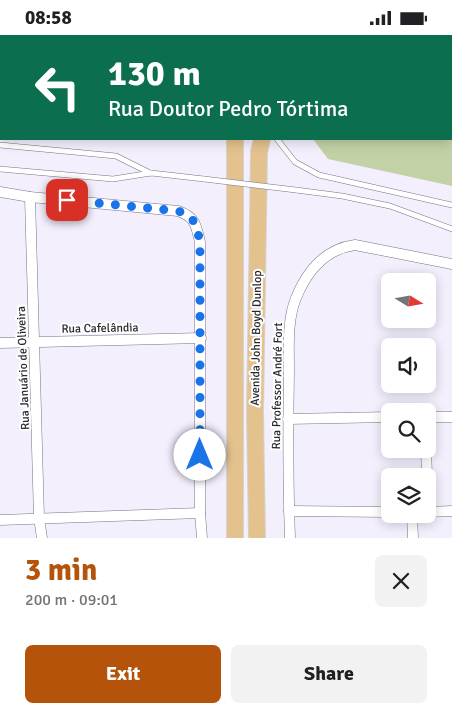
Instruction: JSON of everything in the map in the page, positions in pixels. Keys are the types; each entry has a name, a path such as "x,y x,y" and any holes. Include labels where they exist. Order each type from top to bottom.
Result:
{"main road":[{"name":"Avenida John Boyd Dunlop","path":"257,538 256,384 259,152 262,140"},
{"name":"Avenida John Boyd Dunlop","path":"234,143 235,538"}],"street":[{"path":"0,193 178,211 186,213 193,219 200,242 200,513 202,538"},
{"name":"Rua Januário de Oliveira","path":"30,197 39,518 42,538"},
{"name":"Rua Professor André Fort","path":"290,538 288,419 290,325 295,300 305,279 318,262 330,253 343,247 355,245 452,264"},
{"name":"Rua Cafelândia","path":"0,343 200,338"},
{"path":"288,419 381,417"},
{"path":"436,417 452,417"},
{"path":"289,511 381,512"},
{"path":"436,512 452,511"},
{"path":"0,519 200,513"},
{"path":"412,523 413,538"}],"lane":[{"path":"278,140 295,162 319,175 452,205"},
{"path":"0,145 116,156 150,173"},
{"path":"0,169 113,179 150,173 296,189 390,206 452,229"}],"green space":[{"path":"314,140 452,140 452,186 328,159"}],"route":[{"path":"67,200 178,211 186,213 193,219 200,242 200,455"}]}
